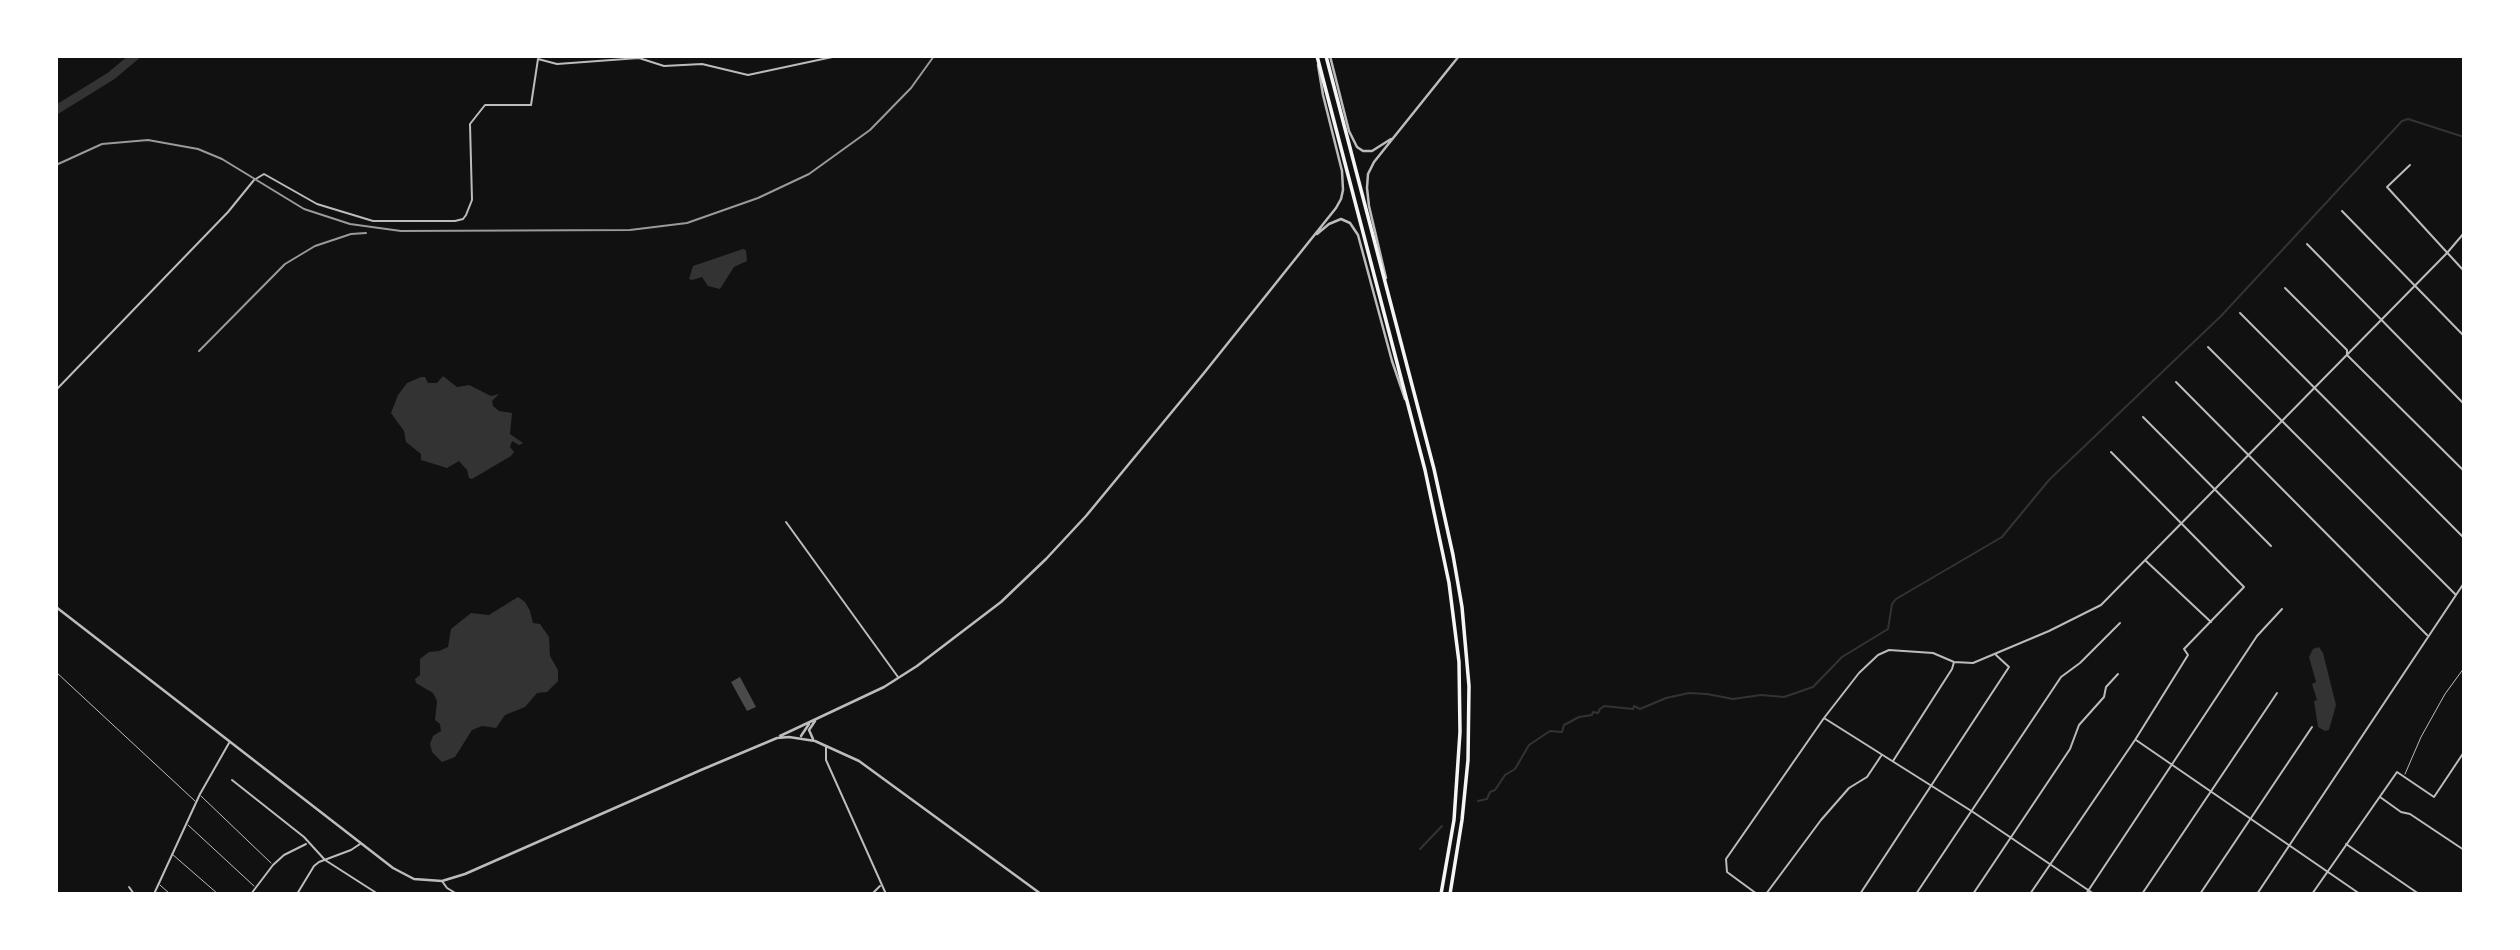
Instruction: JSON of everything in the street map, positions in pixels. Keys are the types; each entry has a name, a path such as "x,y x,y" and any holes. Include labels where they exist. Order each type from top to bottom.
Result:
{"highway":[{"path":"1316,56 1411,418 1444,556 1459,662 1460,732 1457,790 1441,894"},
{"path":"1328,56 1447,526 1465,634 1469,698 1468,760 1450,894"}],"street":[{"path":"56,390 228,212 254,180 264,174 317,204 373,221 455,221 463,219 472,200 470,124 485,106 531,105 538,59 557,64 639,58 664,66 702,64 748,75 837,56"},
{"path":"56,607 402,874 426,881 442,881 465,874 777,738 899,677 1001,602 1086,516 1336,208 1343,190 1341,164 1323,96 1316,56"},
{"path":"1328,56 1349,131 1357,148 1365,152 1372,151 1394,137"},
{"path":"1388,292 1384,263 1369,206 1367,188 1371,168 1459,56"},
{"path":"2410,165 2387,187 2464,271"},
{"path":"2342,211 2464,336"},
{"path":"1311,238 1329,224 1341,219 1350,223 1359,235 1392,361 1411,418"},
{"path":"1757,894 1727,872 1726,859 1824,718 1859,673 1878,655 1889,650 1933,653 1954,662 1973,663 2101,605 2464,233"},
{"path":"2307,244 2464,404"},
{"path":"2285,288 2347,350 2347,355 2464,471"},
{"path":"2240,313 2464,538"},
{"path":"2208,347 2455,595"},
{"path":"2176,382 2428,635"},
{"path":"2143,416 2271,546"},
{"path":"2030,894 2135,740 2188,655 2184,649 2244,587 2111,452"},
{"path":"786,522 899,677"},
{"path":"2146,560 2212,622"},
{"path":"2257,894 2464,583"},
{"path":"2085,894 2257,636 2282,609"},
{"path":"1916,894 2061,677 2080,663 2120,623"},
{"path":"1860,894 2009,667 1995,655"},
{"path":"1893,762 1954,662"},
{"path":"1973,894 2070,749 2079,725 2104,697 2106,687 2118,674"},
{"path":"2142,894 2277,692"},
{"path":"801,737 805,728 820,717"},
{"path":"815,741 810,733 810,726 820,717"},
{"path":"1824,718 1973,811 2094,894"},
{"path":"2200,894 2312,727"},
{"path":"777,738 801,737 859,761 1041,894"},
{"path":"2135,740 2360,894"},
{"path":"153,894 200,794 229,743"},
{"path":"827,746 826,760 886,894"},
{"path":"2312,894 2397,772 2434,797 2464,752"},
{"path":"1766,894 1821,820 1849,788 1867,777 1882,755"},
{"path":"232,780 304,837 325,860 377,894"},
{"path":"2379,796 2401,813 2410,814 2464,850"},
{"path":"296,894 314,866 361,843"},
{"path":"251,894 284,855 308,844"},
{"path":"2346,844 2419,894"},
{"path":"442,881 457,894"},
{"path":"872,894 881,885"},
{"path":"129,887 134,894"}],"lane":[{"path":"2404,776 2421,737 2445,694 2464,668"},
{"path":"56,672 196,802"},
{"path":"200,794 273,865"},
{"path":"186,824 256,887"},
{"path":"172,853 218,894"},
{"path":"158,883 170,894"}],"shaded area":[{"path":"746,250 747,261 734,267 720,289 708,286 702,277 689,279 693,266"},
{"path":"443,376 457,387 469,385 491,396 499,394 492,401 493,406 499,411 512,413 510,434 523,443 519,445 512,441 510,447 514,452 511,456 472,479 459,461 447,468 421,460 421,454 406,442 404,431 391,413 398,395 407,383 425,377 428,383 437,383"},
{"path":"518,597 525,602 533,623 540,624 549,637 550,656 558,670 558,681 547,692 537,693 525,707 505,715 496,728 482,726 472,730 455,757 442,762 432,752 430,744 433,736 441,731 440,724 435,720 437,701 433,693 416,683 415,679 420,675 420,659 429,652 448,647 451,629 471,613 489,615"},
{"path":"2319,647 2323,653 2336,705 2329,730 2325,731 2318,727 2314,701 2317,700 2312,684 2316,682 2309,657 2313,649"}],"building":[{"path":"740,677 756,707 747,711 731,682"}],"waterway":[{"path":"56,110 111,76 135,56"},
{"path":"1478,801 1487,799 1505,775 1515,769 1529,745 1550,731 1562,732 1564,725 1579,717 1592,715 1593,712 1598,713 1604,706 1633,709 1634,706 1640,709 1666,698 1689,693 1733,699 1761,695 1784,697 1813,687 1842,657 1888,629 1892,604 1896,599 2002,537 2049,480 2221,316 2402,121 2408,119 2464,137"},
{"path":"1420,849 1442,826"}],"railway":[{"path":"56,165 102,144 148,140 198,149 222,159 304,209 350,224 401,231 630,230 687,223 758,198 809,174 870,130 911,88 934,56"},
{"path":"199,351 285,264 315,246 351,234 366,233"}]}
